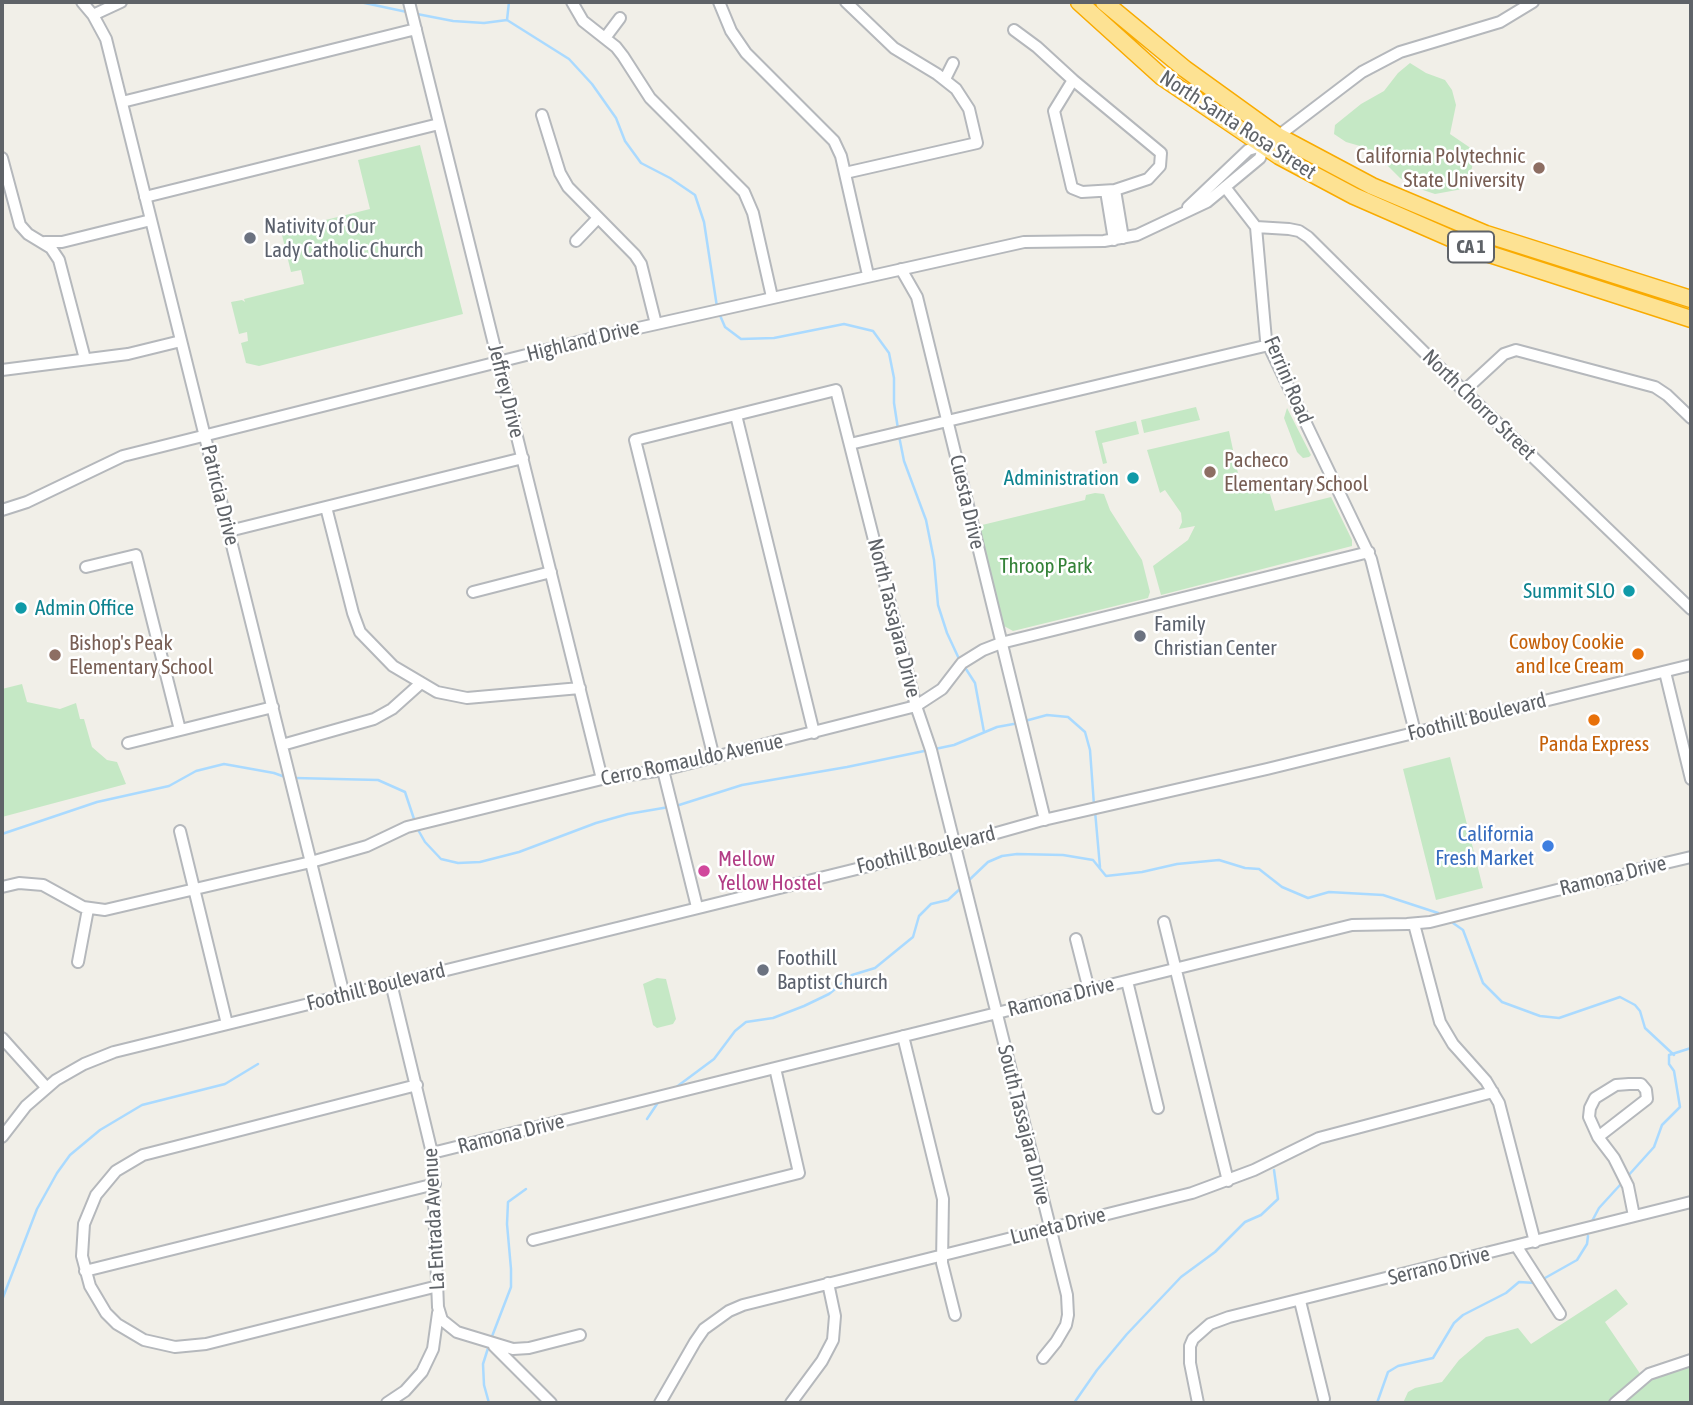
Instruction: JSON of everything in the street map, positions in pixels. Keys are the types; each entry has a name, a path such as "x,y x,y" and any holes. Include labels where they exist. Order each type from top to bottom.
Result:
{"highway":[{"name":"North Santa Rosa Street","path":"1079,2 1162,78 1279,156 1354,196 1480,251 1691,319"},
{"name":"North Santa Rosa Street","path":"1104,2 1185,69 1278,136 1373,186 1486,234 1691,299"}],"street":[{"name":"Patricia Drive","path":"82,2 93,15 106,39 344,995"},
{"path":"93,15 121,2"},
{"name":"Jeffrey Drive","path":"409,2 602,779"},
{"path":"572,2 583,21 623,56 650,98 744,192 753,213 772,297"},
{"path":"719,2 731,32 746,53 834,141 845,173 868,275"},
{"path":"845,173 977,143 969,109 956,89 894,48 846,2"},
{"name":"Highland Drive","path":"1176,218 1248,150 1264,145 1278,136 1380,61 1400,52 1500,22 1533,2"},
{"path":"605,38 620,18"},
{"path":"122,102 416,29"},
{"path":"1014,30 1161,153 1160,166 1147,179 1110,191 1082,192 1072,188 1054,111 1073,80"},
{"path":"944,79 953,64"},
{"path":"542,115 562,178 641,264 656,324"},
{"path":"145,197 439,124"},
{"name":"Highland Drive","path":"2,510 27,502 108,462 656,324 1024,242 1118,239 1150,231 1207,202 1260,158 1264,145"},
{"path":"2,158 20,225 28,234 51,248 59,260 85,359"},
{"path":"1225,187 1256,227"},
{"path":"1110,191 1118,239"},
{"path":"576,241 598,218"},
{"path":"38,240 62,242 151,220"},
{"name":"Ferrini Road","path":"1256,227 1269,345 1369,552 1415,732"},
{"name":"North Chorro Street","path":"1256,227 1289,229 1308,237 1691,609"},
{"name":"Cuesta Drive","path":"901,269 918,297 1045,820"},
{"path":"2,370 128,354 181,341"},
{"path":"850,444 1269,345"},
{"path":"1465,390 1504,354 1516,350 1655,387 1691,418"},
{"name":"North Tassajara Drive","path":"736,415 836,390 916,706 932,750 954,845"},
{"path":"713,758 635,440 736,415 814,733"},
{"path":"229,531 523,458"},
{"path":"326,507 360,632 393,666 437,692 467,698 580,688"},
{"name":"Cerro Romauldo Avenue","path":"2,887 19,883 43,884 72,903 88,909 116,909 312,862 367,846 407,827 602,779 663,770 916,706 942,689 962,663 1000,643 1369,552"},
{"path":"86,567 136,555 180,730"},
{"path":"473,592 551,572"},
{"name":"Foothill Boulevard","path":"2,1136 26,1106 46,1087 69,1071 99,1057 954,845 1045,820 1190,788 1691,665"},
{"path":"1665,671 1691,779"},
{"path":"282,745 374,719 392,709 421,683"},
{"path":"128,743 273,707"},
{"path":"663,770 697,907"},
{"path":"180,831 192,890 227,1024"},
{"name":"South Tassajara Drive","path":"954,845 1067,1295 1068,1315 1062,1334 1043,1359"},
{"name":"Ramona Drive","path":"432,1153 1352,925 1415,924 1616,878 1636,870 1691,857"},
{"path":"78,962 88,909"},
{"path":"1164,922 1228,1181"},
{"path":"1415,924 1440,1022 1453,1044 1493,1092 1503,1115 1535,1242"},
{"path":"1076,939 1088,990"},
{"path":"1127,981 1158,1108"},
{"name":"La Entrada Avenue","path":"391,983 432,1153 438,1307 442,1320 451,1329 490,1343 551,1403"},
{"path":"903,1036 943,1199 941,1255 955,1315"},
{"path":"2,1038 46,1087"},
{"path":"533,1240 799,1173 775,1068"},
{"path":"1598,1137 1647,1099 1646,1090 1641,1084 1616,1085 1595,1098 1589,1117 1598,1137 1614,1158 1628,1186 1634,1216"},
{"path":"416,1085 158,1150 129,1162 105,1182 89,1209 82,1240 85,1271 97,1300 117,1324 144,1340 175,1347 206,1344 438,1286"},
{"name":"Luneta Drive","path":"660,1403 695,1342 716,1319 743,1305 1192,1193 1228,1181 1319,1138 1493,1092"},
{"path":"85,1271 435,1184"},
{"name":"Serrano Drive","path":"1198,1403 1189,1355 1193,1339 1203,1329 1218,1321 1691,1202"},
{"path":"1517,1247 1560,1314"},
{"path":"791,1403 822,1361 833,1340 835,1316 828,1283"},
{"path":"1300,1301 1324,1399"},
{"path":"387,1403 414,1382 428,1361 436,1335 438,1307"},
{"path":"490,1343 523,1349 580,1335"},
{"path":"1615,1403 1648,1374 1691,1360"}],"green space":[{"path":"1410,63 1445,80 1452,90 1456,105 1450,134 1472,149 1474,157 1468,188 1435,194 1417,188 1360,146 1346,142 1334,134 1335,125 1361,104 1384,91"},
{"path":"420,145 463,314 259,366 246,363 241,343 248,341 247,332 239,334 231,302 245,302 244,299 304,284 301,270 291,272 281,231 370,209 358,160"},
{"path":"1196,407 1200,420 1144,433 1141,420"},
{"path":"1287,408 1311,455 1309,457 1303,458 1297,452 1284,418"},
{"path":"1136,421 1139,434 1102,443 1107,463 1103,464 1095,431"},
{"path":"1229,431 1240,483 1261,478 1264,493 1270,494 1275,511 1331,497 1352,540 1352,546 1161,595 1153,566 1188,540 1195,526 1179,529 1182,522 1181,513 1165,490 1160,493 1147,450"},
{"name":"Throop Park","path":"1104,494 1110,510 1142,560 1150,592 1148,598 1013,631 1004,626 978,526 1085,500 1086,495"},
{"path":"22,684 27,702 60,709 76,703 92,747 107,760 117,762 126,784 2,817 2,689"},
{"path":"1450,757 1483,888 1436,900 1403,769"},
{"path":"657,978 666,979 676,1019 673,1024 657,1028 653,1025 643,984"},
{"path":"1616,1289 1628,1304 1605,1322 1641,1375 1691,1360 1691,1403 1403,1403 1408,1392 1415,1388 1442,1382 1459,1360 1486,1337 1518,1328 1531,1344"}],"waterway":[{"path":"360,2 407,12"},
{"path":"507,20 509,2"},
{"path":"417,14 453,21 484,23 507,20 569,59 592,84 616,118 625,141 641,163 695,195 704,222 717,307"},
{"path":"719,313 725,327 741,339 774,338 844,324 873,331 889,353 898,429"},
{"path":"899,436 904,461 926,520 934,560 938,605 960,661"},
{"path":"964,666 975,683 984,732"},
{"path":"1025,721 1047,715 1068,717 1085,732 1090,750 1094,805"},
{"path":"935,749 954,745 997,727 1019,723"},
{"path":"676,806 742,785 929,750"},
{"path":"2,834 97,802 169,786 196,771 224,764 285,777"},
{"path":"295,778 378,780 405,792 415,822"},
{"path":"417,828 425,842 441,859 458,863 480,862 519,852 596,823 669,807"},
{"path":"1095,811 1100,867"},
{"path":"966,883 988,862 1017,854 1063,855 1093,860 1106,876 1219,860 1259,869 1282,887 1308,898 1329,892 1383,895 1438,913"},
{"path":"675,1088 714,1059 735,1031 746,1022 773,1018 804,1006 829,994 852,975 875,968 913,937 919,916 931,904 948,900 962,887"},
{"path":"1453,923 1463,930 1483,983 1502,1002 1540,1016 1559,1018 1620,997 1635,1005 1640,1011 1645,1028 1674,1055"},
{"path":"1627,1177 1654,1147 1662,1125 1680,1107 1669,1055 1691,1048"},
{"path":"2,1300 37,1209 70,1155 100,1130 142,1105 225,1084 258,1064"},
{"path":"647,1119 659,1101"},
{"path":"1074,1403 1127,1334 1181,1277 1215,1252 1245,1222 1261,1215 1278,1199 1274,1170"},
{"path":"1591,1223 1599,1208 1620,1185"},
{"path":"491,1339 511,1287 508,1202 526,1189"},
{"path":"1545,1278 1577,1260 1587,1244 1588,1236"},
{"path":"1377,1403 1388,1372 1398,1366 1433,1358 1454,1323 1463,1315 1506,1293 1519,1282 1535,1283"},
{"path":"489,1345 483,1364 484,1385 489,1403"}],"place":[{"name":"California Polytechnic State University","path":"1539,168"},
{"name":"Nativity of Our Lady Catholic Church","path":"250,238"},
{"name":"Pacheco Elementary School","path":"1210,472"},
{"name":"Administration","path":"1133,478"},
{"name":"Summit SLO","path":"1629,591"},
{"name":"Admin Office","path":"21,608"},
{"name":"Family Christian Center","path":"1140,636"},
{"name":"Cowboy Cookie and Ice Cream","path":"1638,654"},
{"name":"Bishop's Peak Elementary School","path":"55,655"},
{"name":"Panda Express","path":"1594,720"},
{"name":"California Fresh Market","path":"1548,846"},
{"name":"Mellow Yellow Hostel","path":"704,871"},
{"name":"Foothill Baptist Church","path":"763,970"}]}
